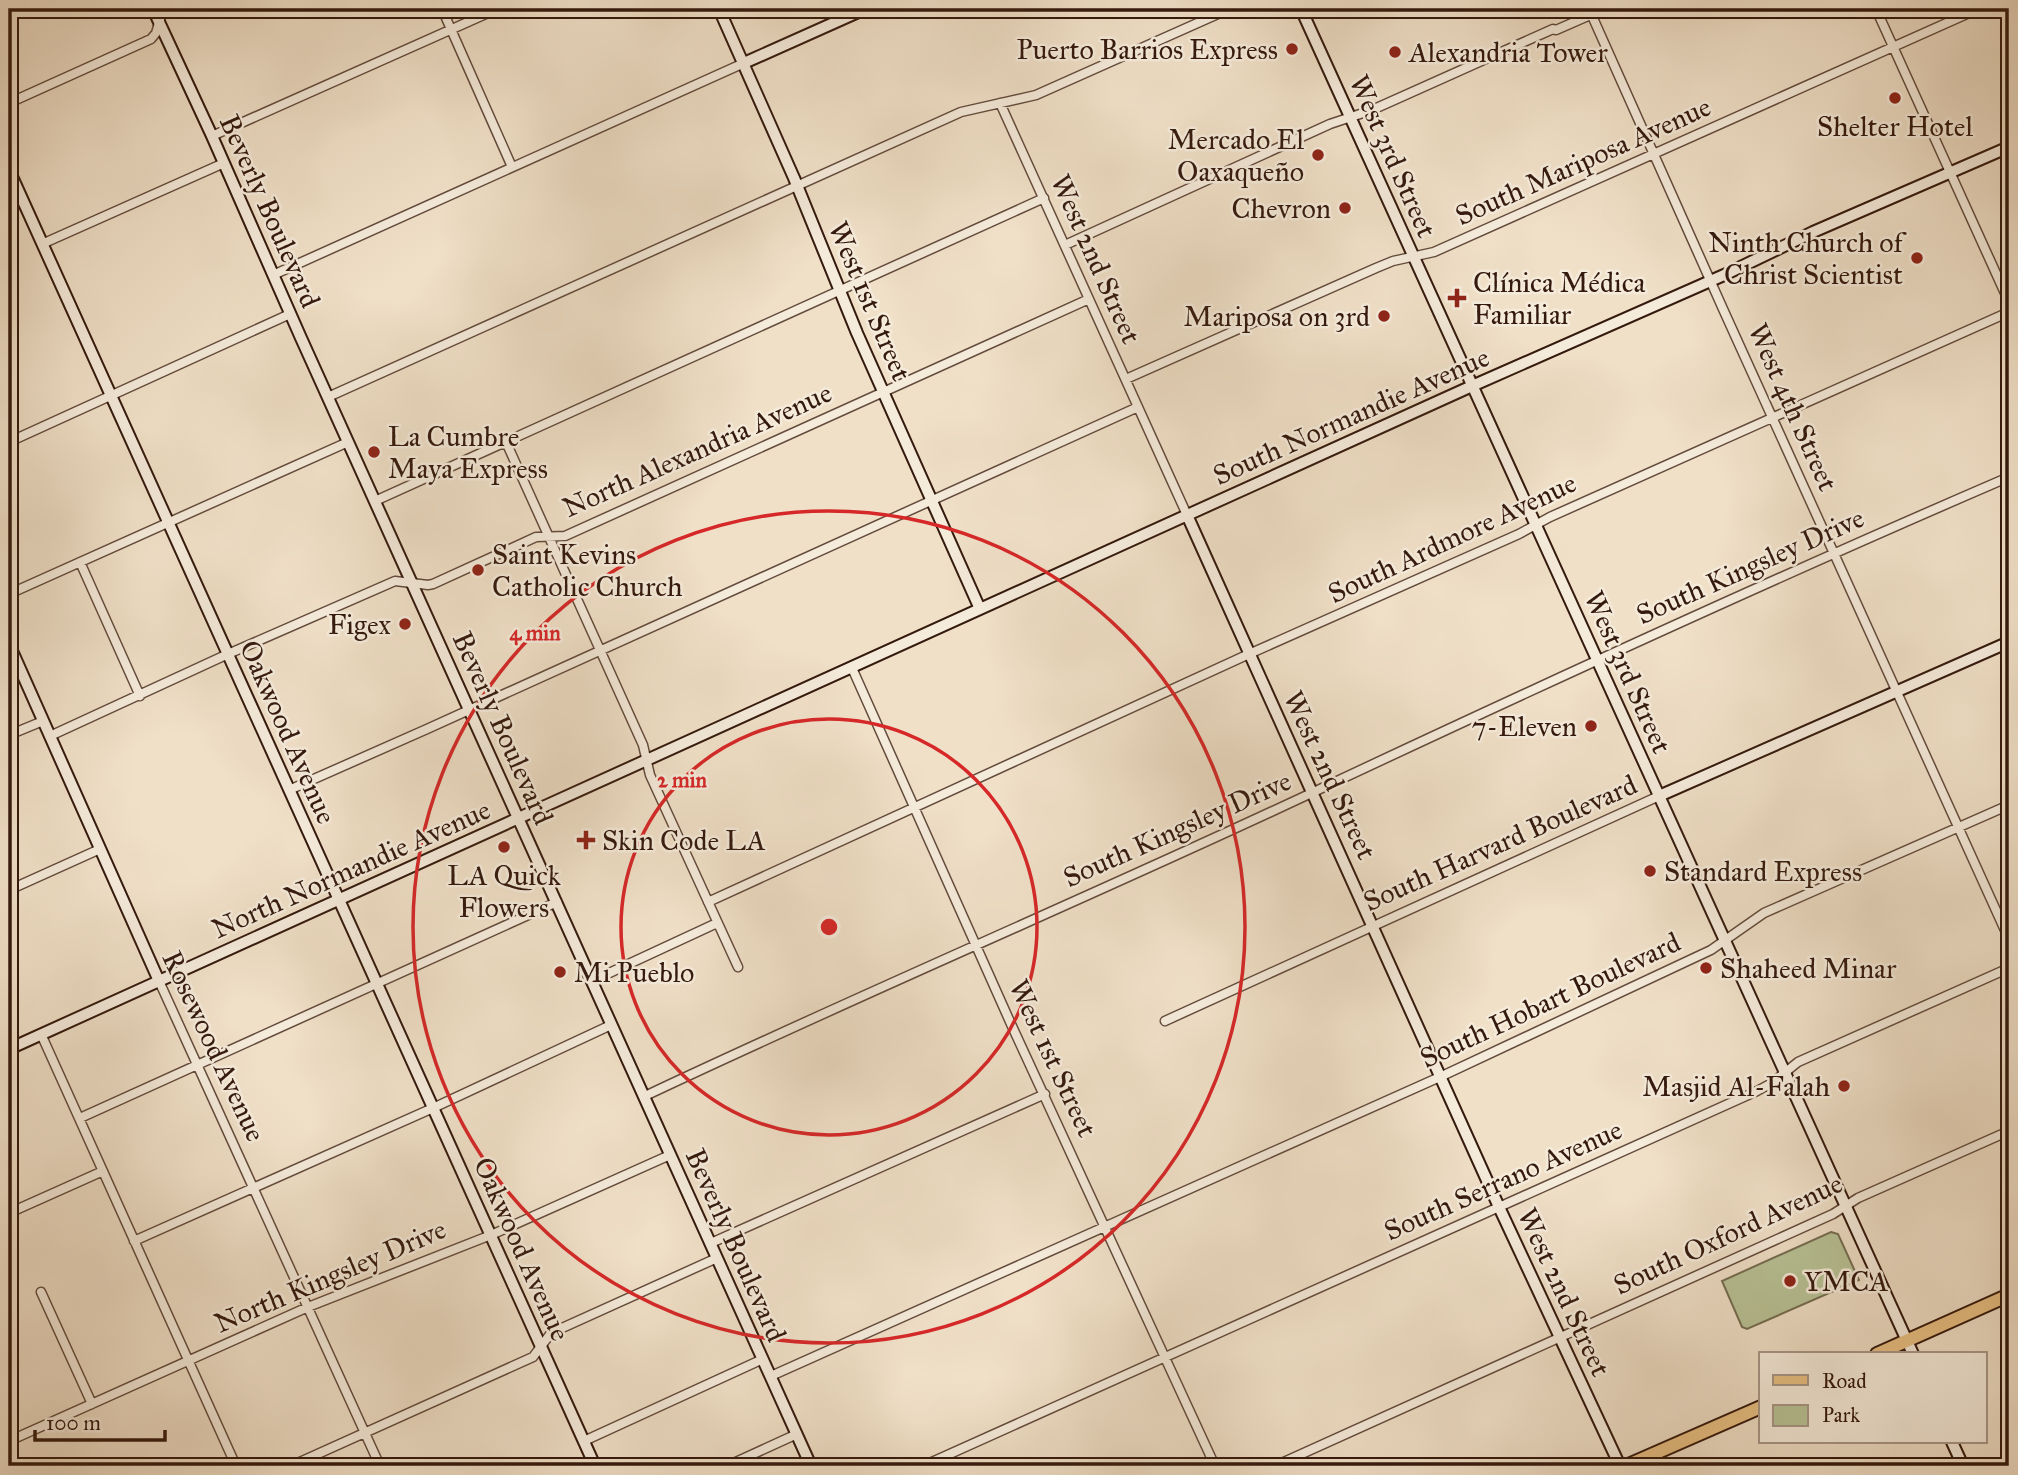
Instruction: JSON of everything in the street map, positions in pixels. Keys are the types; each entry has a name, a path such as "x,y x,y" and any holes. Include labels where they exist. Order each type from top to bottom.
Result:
{"main road":[{"name":"Beverly Boulevard","path":"153,9 811,1466"},
{"name":"West 1st Street","path":"719,9 883,392 981,609"},
{"path":"744,64 865,9"},
{"name":"West 3rd Street","path":"1301,9 1912,1352"},
{"name":"South Normandie Avenue","path":"981,609 1813,232 2009,147"},
{"name":"Oakwood Avenue","path":"9,170 595,1466"},
{"name":"West 2nd Street","path":"1187,515 1499,1207 1620,1466"},
{"name":"North Normandie Avenue","path":"9,1049 981,609"},
{"name":"South Harvard Boulevard","path":"1659,796 2009,642"},
{"name":"Rosewood Avenue","path":"9,644 159,981"},
{"path":"1881,1352 2009,1295"},
{"path":"1626,1466 1759,1408"},
{"path":"1953,1444 1963,1466"}],"street":[{"path":"9,103 151,39 156,33 163,9"},
{"path":"442,9 512,167"},
{"path":"212,136 497,9"},
{"path":"328,397 961,112 1036,95 1229,9"},
{"path":"1065,246 1330,124 1372,110 1553,29 1556,30 1591,11 1604,9"},
{"path":"1876,9 2009,302"},
{"name":"South Mariposa Avenue","path":"1126,379 1376,268 1434,252 1978,9"},
{"name":"West 4th Street","path":"1591,11 2009,939"},
{"path":"273,275 744,64"},
{"name":"West 2nd Street","path":"1000,103 1187,515"},
{"path":"42,244 224,163"},
{"path":"375,501 1044,198"},
{"name":"North Alexandria Avenue","path":"50,736 395,581 433,584 536,537 565,536 1089,299"},
{"name":"South Ardmore Avenue","path":"708,902 1550,517 2009,312"},
{"path":"9,442 290,314"},
{"path":"289,790 1138,407"},
{"path":"9,594 348,442"},
{"path":"506,442 643,745 650,775 738,967"},
{"name":"South Kingsley Drive","path":"976,945 1597,660 2009,477"},
{"path":"80,562 140,696"},
{"name":"West 1st Street","path":"852,668 1215,1466"},
{"path":"9,736 43,721"},
{"name":"South Harvard Boulevard","path":"1165,1021 1659,796"},
{"name":"South Hobart Boulevard","path":"771,1376 1442,1076 1711,950 1764,913 2009,805"},
{"path":"9,890 100,849"},
{"path":"80,1118 556,902"},
{"path":"592,981 717,923"},
{"path":"645,1096 770,1036 976,945"},
{"name":"South Serrano Avenue","path":"923,1466 1757,1091 1772,1083 1798,1062 2009,968"},
{"name":"Rosewood Avenue","path":"159,981 380,1466"},
{"path":"134,1241 433,1108 611,1025"},
{"path":"41,1034 236,1466"},
{"path":"711,1243 1045,1094"},
{"name":"South Oxford Avenue","path":"1275,1466 1833,1214 1858,1198 2009,1131"},
{"name":"North Kingsley Drive","path":"9,1441 308,1307 491,1235 670,1155"},
{"path":"9,1213 103,1171"},
{"path":"291,1466 533,1357 551,1333 717,1258"},
{"path":"41,1292 92,1404"},
{"path":"584,1441 763,1359"},
{"path":"727,1466 797,1434"},
{"path":"1995,1466 2009,1460"}],"green space":[{"name":"YMCA","path":"1831,1232 1838,1234 1859,1280 1747,1329 1742,1327 1722,1281"}],"place":[{"name":"Puerto Barrios Express","path":"1292,49"},
{"name":"Alexandria Tower","path":"1395,52"},
{"name":"Shelter Hotel","path":"1895,98"},
{"name":"Mercado El Oaxaqueño","path":"1318,155"},
{"name":"Chevron","path":"1345,208"},
{"name":"Ninth Church of Christ Scientist","path":"1917,258"},
{"name":"Clínica Médica Familiar","path":"1457,298"},
{"name":"Mariposa on 3rd","path":"1384,316"},
{"name":"La Cumbre Maya Express","path":"374,452"},
{"name":"Saint Kevins Catholic Church","path":"478,570"},
{"name":"Figex","path":"405,624"},
{"name":"7-Eleven","path":"1591,726"},
{"name":"Skin Code LA","path":"586,840"},
{"name":"LA Quick Flowers","path":"504,847"},
{"name":"Standard Express","path":"1650,871"},
{"name":"Shaheed Minar","path":"1706,968"},
{"name":"Mi Pueblo","path":"560,972"},
{"name":"Masjid Al-Falah","path":"1844,1086"},
{"name":"YMCA","path":"1790,1281"}]}
